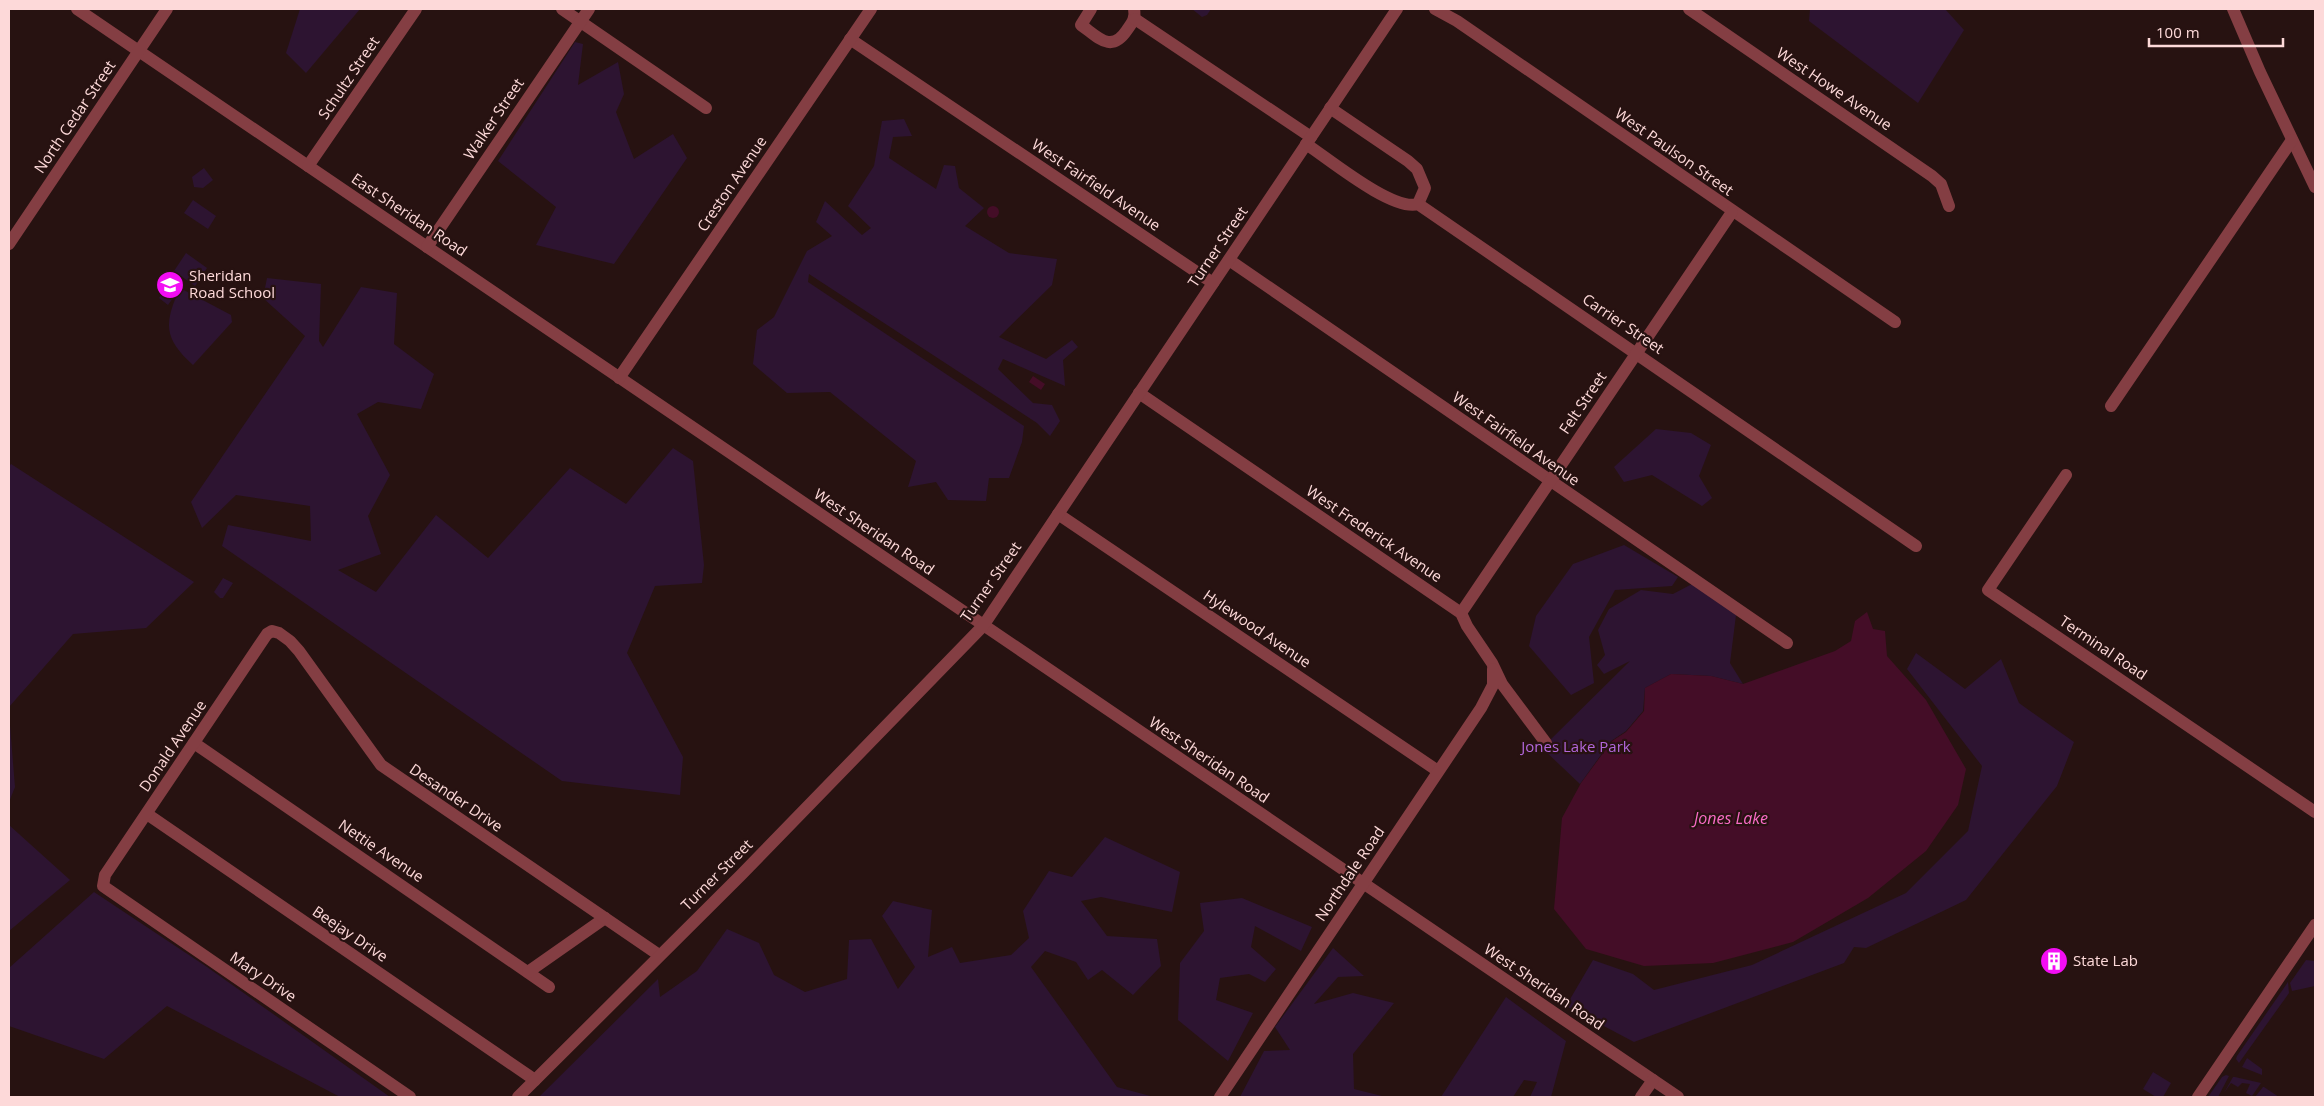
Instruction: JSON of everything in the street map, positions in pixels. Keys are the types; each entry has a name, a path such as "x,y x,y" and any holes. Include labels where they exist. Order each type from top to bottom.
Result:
{"street":[{"name":"East Sheridan Road","path":"77,9 722,449"},
{"name":"North Cedar Street","path":"9,244 167,9"},
{"name":"Schultz Street","path":"308,166 416,9"},
{"path":"562,9 706,108"},
{"name":"Walker Street","path":"426,247 589,9"},
{"name":"Creston Avenue","path":"619,378 871,9"},
{"path":"1091,9 1081,25 1106,42 1111,43 1121,38 1134,14"},
{"name":"Turner Street","path":"518,1097 754,862 983,626 1397,9"},
{"name":"West Paulson Street","path":"1435,9 1462,24 1732,212 1895,322"},
{"name":"West Howe Avenue","path":"1689,9 1932,176 1941,184 1949,206"},
{"path":"2234,9 2315,187"},
{"name":"Carrier Street","path":"1134,14 1382,196 1412,206 1418,204 1916,546"},
{"name":"West Fairfield Avenue","path":"850,39 1213,283"},
{"path":"1330,108 1408,160 1417,169 1425,188 1418,204"},
{"path":"2111,406 2292,140"},
{"name":"Felt Street","path":"1462,613 1732,212"},
{"name":"West Fairfield Avenue","path":"1229,260 1787,643"},
{"name":"West Frederick Avenue","path":"1139,394 1462,613"},
{"name":"West Sheridan Road","path":"722,449 1678,1097"},
{"name":"Terminal Road","path":"2066,475 1988,590 2315,812"},
{"name":"Hylewood Avenue","path":"1058,514 1438,772"},
{"path":"1462,613 1466,626 1492,663 1502,684 1546,743"},
{"name":"Desander Drive","path":"272,631 279,633 290,641 299,651 381,765 659,955"},
{"name":"Donald Avenue","path":"103,881 267,634 272,631"},
{"name":"Northdale Road","path":"1220,1097 1488,697 1492,685 1492,663"},
{"name":"Nettie Avenue","path":"194,743 549,987"},
{"name":"Beejay Drive","path":"147,814 535,1080"},
{"name":"Mary Drive","path":"103,881 107,890 410,1097"},
{"path":"528,972 605,918"},
{"path":"2198,1097 2315,925"},
{"path":"1641,1097 1653,1080"}],"green space":[{"path":"300,9 360,9 306,73 286,53"},
{"path":"1192,9 1211,9 1207,15 1202,17"},
{"path":"1810,9 1945,9 1964,30 1918,103 1809,21"},
{"path":"575,42 583,44 578,85 618,62 624,94 616,112 634,159 673,134 687,158 614,264 536,245 556,207 498,161"},
{"path":"904,119 912,136 893,137 889,158 936,189 944,165 955,166 959,188 984,208 965,226 1009,253 1057,259 1052,285 999,337 1046,359 1072,340 1078,347 1063,360 1065,386 1003,359 998,369 1033,403 1052,405 1060,421 1050,436 1037,423 809,274 808,282 1024,426 1022,442 1009,478 989,478 986,501 948,500 936,482 908,487 916,461 830,392 787,393 753,364 757,330 774,317 807,251 832,236 816,222 825,201 862,235 871,228 848,206 874,166 882,121"},
{"path":"204,168 213,180 203,188 194,187 192,177"},
{"path":"193,200 216,216 208,229 184,213"},
{"path":"186,253 207,268 195,286 174,271"},
{"path":"267,278 321,284 319,341 323,347 361,287 397,293 394,344 434,374 421,409 378,402 357,414 390,475 368,516 381,554 338,570 376,592 436,515 488,558 570,468 626,504 673,448 693,461 704,565 702,583 655,586 627,653 683,757 680,795 562,781 222,546 228,525 311,541 310,506 236,495 202,528 191,502 305,336 263,298"},
{"path":"168,285 178,291 168,305 159,298"},
{"path":"180,288 231,315 232,322 193,365 176,346 171,338 169,329 171,311"},
{"path":"1656,429 1691,433 1711,445 1699,476 1712,498 1702,506 1652,475 1624,482 1614,467"},
{"path":"11,464 194,582 146,628 73,634 9,707 9,467"},
{"path":"1624,545 1678,577 1672,586 1615,590 1589,637 1594,683 1571,695 1529,646 1536,616 1573,564"},
{"path":"223,578 233,583 223,598 220,598 214,592"},
{"name":"Jones Lake Park","path":"1692,584 1736,615 1730,663 1743,684 1711,676 1671,674 1645,688 1643,711 1626,731 1611,741 1580,784 1542,748 1630,661 1604,674 1597,665 1605,655 1598,630 1609,609 1641,590 1673,594"},
{"path":"1916,653 1965,689 2001,659 2019,703 2074,742 2057,786 1966,900 1866,948 1854,947 1844,963 1634,1042 1566,1006 1593,960 1633,974 1654,990 1752,965 1906,893 1968,831 1982,766 1907,669"},
{"path":"9,713 15,787 9,802"},
{"path":"9,825 70,880 9,931"},
{"path":"1105,837 1180,872 1172,912 1101,897 1081,901 1107,936 1157,939 1161,966 1133,995 1102,970 1088,980 1076,962 1045,951 1031,967 1117,1087 1154,1097 539,1097 658,979 660,997 697,971 727,929 759,943 774,975 805,992 847,979 849,940 871,939 898,989 915,967 882,916 893,901 932,910 928,957 952,947 960,963 1011,955 1029,938 1023,911 1049,871 1072,877"},
{"path":"94,892 207,967 390,1097 340,1097 167,1006 104,1059 9,1026 9,968"},
{"path":"1242,898 1312,927 1301,951 1255,926 1251,947 1276,969 1265,982 1249,974 1220,978 1216,1000 1253,1013 1228,1061 1178,1020 1180,963 1204,931 1200,903"},
{"path":"1333,948 1364,976 1338,977 1314,1004 1353,993 1394,1003 1353,1054 1354,1089 1386,1097 1240,1097 1264,1051 1290,1050 1275,1027"},
{"path":"2306,960 2315,961 2315,986 2292,991 2290,983"},
{"path":"2301,963 2288,982 2289,993 2239,1063 2236,1059 2237,1056"},
{"path":"1506,997 1566,1041 1551,1097 1530,1097 1537,1082 1524,1080 1513,1097 1441,1097"},
{"path":"2247,1058 2262,1069 2262,1075 2242,1067"},
{"path":"2153,1072 2171,1083 2163,1097 2156,1097 2143,1089"},
{"path":"2229,1076 2218,1097 2208,1097 2222,1077"},
{"path":"2233,1077 2261,1083 2252,1096 2246,1093 2250,1084 2242,1083 2238,1087 2231,1083 2224,1093"},
{"path":"2264,1087 2279,1097 2255,1097"}],"water":[{"path":"991,206 995,206 999,212 995,218 991,218 987,214 987,210"},
{"path":"1033,376 1045,384 1041,390 1029,382"},
{"name":"Jones Lake","path":"1867,612 1873,629 1885,631 1887,656 1926,700 1966,769 1958,805 1926,851 1868,898 1793,942 1713,963 1644,966 1586,949 1554,909 1562,818 1581,783 1612,741 1626,732 1644,711 1645,688 1671,674 1711,676 1743,684 1835,651 1851,641 1855,621"}],"place":[{"name":"Sheridan Road School","path":"170,285"},
{"name":"State Lab","path":"2054,961"}]}
